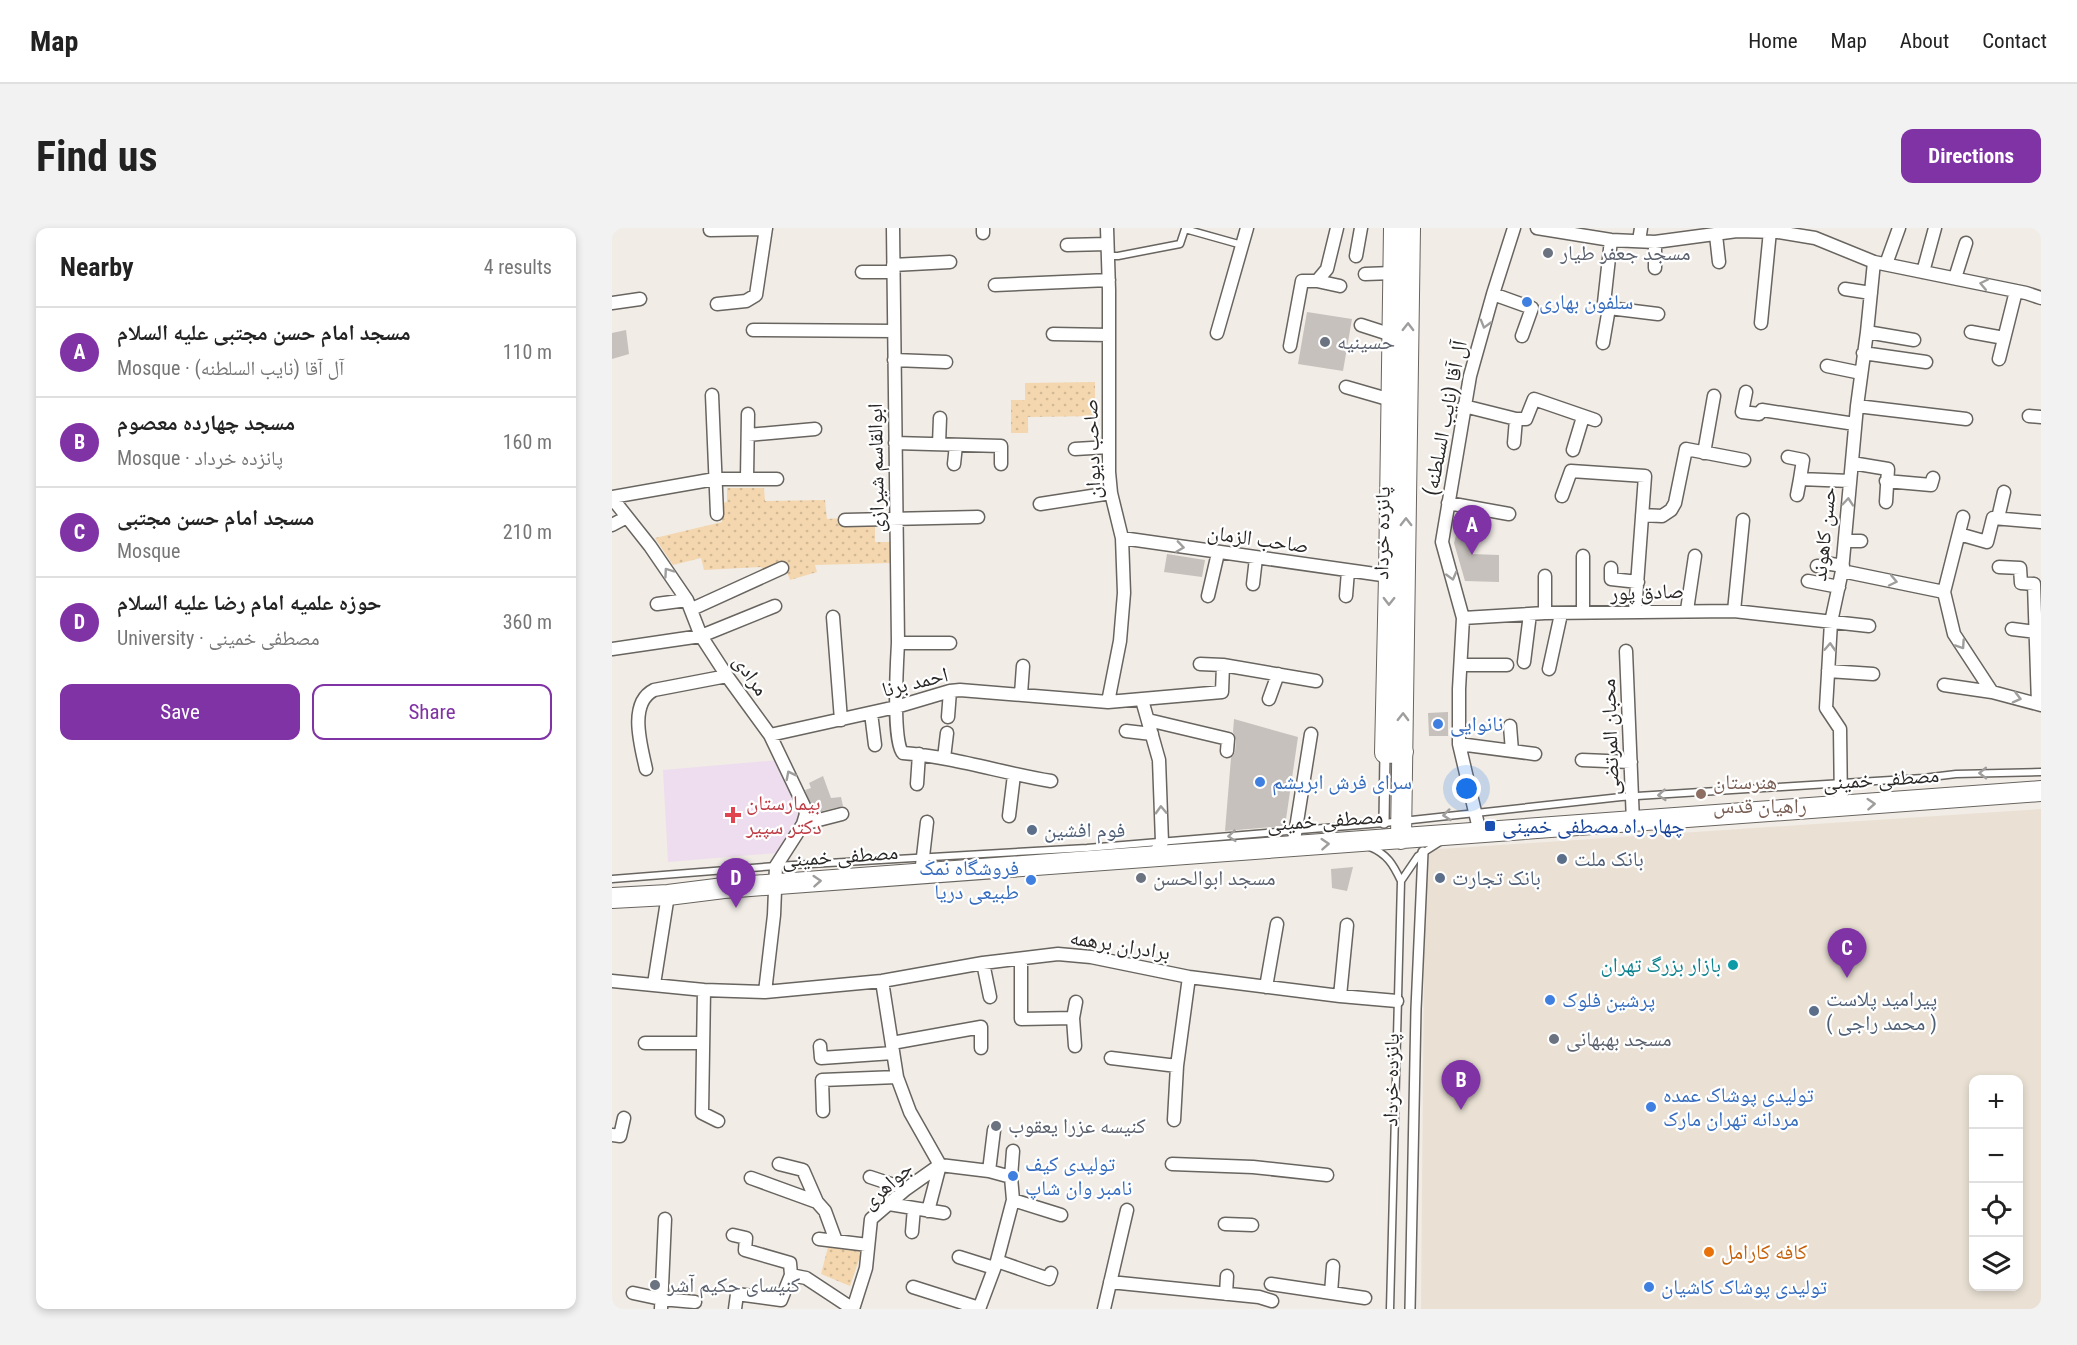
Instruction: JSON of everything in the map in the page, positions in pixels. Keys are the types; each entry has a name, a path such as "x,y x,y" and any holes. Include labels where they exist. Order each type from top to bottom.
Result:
{"main road":[{"name":"پانزده خرداد","path":"1394,228 1391,400 1399,434 1394,753"},
{"name":"پانزده خرداد","path":"1395,827 1389,576 1410,228"},
{"name":"مصطفی خمینی","path":"612,898 668,895 776,875 1294,838 1356,842 1395,827 1454,835 2041,791"}],"street":[{"path":"710,230 766,228 756,295 746,301 717,304"},
{"name":"ابوالقاسم شیرازی","path":"893,228 898,643 896,707 900,750 903,753 919,754"},
{"name":"صاحب دیوان","path":"1107,228 1109,447 1112,493 1122,538 1124,593 1120,641 1108,702"},
{"path":"1217,333 1246,228"},
{"path":"1317,281 1327,269 1337,228"},
{"path":"1356,256 1361,228"},
{"name":"آل آقا (نایب السلطنه)","path":"1480,833 1459,744 1463,618 1443,542 1470,376 1493,294 1515,228"},
{"path":"1537,228 1655,242 1737,231 1767,230 1815,238 1880,263 2041,298"},
{"path":"1639,241 1641,228"},
{"name":"حسن کاهوند","path":"1841,806 1840,729 1826,708 1831,622 1842,569 1855,424 1871,293 1880,263 1899,228"},
{"path":"1923,272 1935,228"},
{"path":"1761,323 1767,230"},
{"path":"1716,235 1719,262"},
{"path":"1613,236 1604,303 1609,308 1658,314"},
{"path":"1655,242 1655,268"},
{"path":"1955,278 1966,243"},
{"path":"1067,245 1108,250"},
{"path":"862,272 950,262"},
{"path":"1365,274 1393,273"},
{"path":"995,285 1109,280"},
{"path":"1290,346 1302,281 1317,281 1340,286"},
{"path":"1845,289 1871,293"},
{"path":"1999,359 2016,291"},
{"path":"1493,294 1532,308 1522,336"},
{"path":"612,303 640,299"},
{"path":"1603,343 1609,308"},
{"path":"1361,325 1392,335"},
{"path":"753,330 894,331"},
{"path":"1867,332 1914,340"},
{"path":"1971,332 2004,338"},
{"path":"1053,334 1109,335"},
{"path":"1863,353 1926,362"},
{"path":"894,360 946,362"},
{"path":"1827,366 1861,373"},
{"path":"1346,387 1391,400"},
{"path":"1746,392 1742,412 1759,414 1762,410 1855,424"},
{"path":"712,395 717,514"},
{"path":"1704,453 1714,396"},
{"path":"1464,406 1516,419 1526,419 1534,399 1589,418 1573,450"},
{"path":"1857,406 1966,419"},
{"path":"747,478 748,414"},
{"path":"939,444 940,418"},
{"path":"1514,443 1516,419"},
{"path":"748,435 815,429"},
{"path":"895,443 1001,446 1001,464"},
{"path":"954,464 956,445"},
{"path":"1075,449 1109,447"},
{"path":"1642,515 1662,516 1671,510 1675,503 1686,449 1744,460"},
{"path":"1788,457 1803,460 1797,495"},
{"path":"1852,463 1887,475 1931,485 1933,478"},
{"path":"1562,496 1570,471 1645,476 1635,612"},
{"path":"1886,502 1887,475"},
{"path":"612,498 715,479 777,479"},
{"path":"1800,479 1850,481"},
{"path":"1998,518 2004,492"},
{"path":"1040,504 1112,493"},
{"name":"مرادی","path":"612,498 689,605 701,636 770,735 801,796 806,814 803,824"},
{"path":"1449,502 1509,514"},
{"path":"612,525 627,517"},
{"path":"845,520 978,517"},
{"path":"1963,517 1944,592 1954,634 1992,692"},
{"path":"1959,534 1988,542 1993,518 2041,522"},
{"path":"1734,611 1743,520"},
{"name":"صاحب الزمان","path":"1122,538 1389,576"},
{"path":"1845,541 1861,542"},
{"path":"1208,596 1218,553"},
{"path":"1583,556 1583,613"},
{"path":"1687,610 1695,556"},
{"path":"1253,584 1256,558"},
{"path":"1817,566 1824,567 1825,563 1842,569 1944,592"},
{"path":"1944,685 1992,692 2040,704 2036,632 2038,585 2021,584 2020,568 1999,567"},
{"path":"657,604 689,605 782,568"},
{"path":"1611,568 1611,579 1638,582"},
{"path":"1346,597 1348,571"},
{"path":"1545,576 1545,613"},
{"path":"1808,581 1839,587"},
{"path":"612,649 701,636 775,606"},
{"name":"صادق پور","path":"1463,618 1545,613 1687,610 1734,611 1869,626"},
{"path":"1524,662 1530,614"},
{"path":"1549,669 1561,614"},
{"path":"833,616 841,720"},
{"path":"2012,629 2036,632"},
{"path":"898,643 950,643"},
{"name":"محبان المرتضی","path":"1626,651 1633,822"},
{"path":"1200,664 1223,665 1316,681"},
{"name":"احمد برنا","path":"770,735 896,707 950,690 1108,702 1222,692 1223,665"},
{"path":"1461,665 1507,665"},
{"path":"1021,694 1023,666"},
{"path":"1828,671 1873,674"},
{"path":"1269,699 1278,674"},
{"path":"646,769 639,728 642,700 648,693 727,676"},
{"path":"948,717 950,690"},
{"path":"1142,700 1159,760 1157,849"},
{"path":"871,713 875,745"},
{"path":"1148,720 1228,739 1227,751"},
{"path":"1510,726 1512,751"},
{"path":"1126,731 1152,734"},
{"path":"944,758 947,733"},
{"path":"1294,838 1311,734"},
{"path":"1459,744 1535,754"},
{"path":"917,784 919,754 1051,781"},
{"path":"1582,760 1631,762"},
{"path":"1009,816 1014,775"},
{"path":"765,992 776,875 803,824 842,814"},
{"path":"922,866 927,822"},
{"name":"پانزده خرداد","path":"1410,1309 1416,1009 1423,852"},
{"path":"654,984 668,895"},
{"path":"1266,987 1277,924"},
{"path":"1340,996 1347,925"},
{"name":"برادران برهمه","path":"612,981 704,990 765,992 882,981 983,963 1058,954 1091,957 1189,977 1340,996 1397,1000"},
{"path":"1020,959 1021,1019 1073,1018"},
{"path":"983,963 990,997"},
{"path":"1174,1120 1177,1066 1189,977"},
{"path":"882,981 897,1077 910,1112 940,1165 928,1211"},
{"path":"704,990 702,1113 718,1121"},
{"path":"1075,1047 1073,1018 1076,1002"},
{"path":"820,1046 821,1058 892,1048 981,1027 981,1048"},
{"path":"645,1043 703,1043"},
{"path":"1111,1058 1177,1066"},
{"path":"823,1111 822,1080 897,1077"},
{"path":"612,1135 620,1136 624,1118"},
{"path":"989,1171 994,1130"},
{"path":"913,1287 979,1309 996,1264 1013,1200 1011,1177 1013,1151"},
{"path":"779,1164 804,1170 837,1241"},
{"path":"1172,1164 1253,1167 1327,1175"},
{"path":"940,1165 989,1171 1011,1177"},
{"name":"جواهری","path":"733,1235 746,1238 745,1250 790,1263 791,1275 806,1278 853,1309 866,1268 871,1219 906,1189 940,1165"},
{"path":"870,1177 906,1189"},
{"path":"751,1178 817,1202"},
{"path":"1013,1200 1061,1215"},
{"path":"889,1204 944,1214"},
{"path":"912,1232 914,1208"},
{"path":"1104,1309 1127,1210"},
{"path":"661,1304 665,1219"},
{"path":"1225,1224 1252,1225"},
{"path":"819,1239 868,1245"},
{"path":"959,1257 996,1264 1049,1279 1051,1274"},
{"path":"1331,1293 1333,1266"},
{"path":"735,1309 737,1294 781,1300 791,1275"},
{"path":"1226,1294 1227,1276"},
{"path":"1110,1282 1259,1297 1272,1301"},
{"path":"1271,1284 1365,1298"},
{"path":"633,1293 661,1304 695,1302"}],"lane":[{"path":"1108,250 1118,256 1180,244 1185,229 1242,245"},
{"path":"1294,838 1395,827 1475,812 1632,796 1956,774 2041,772"},
{"path":"1401,881 1409,867 1423,852 1454,835"},
{"path":"1356,842 1384,854 1393,863 1401,881"},
{"path":"612,879 776,875"},
{"name":"پانزده خرداد","path":"1390,1309 1401,881"}],"shaded area":[{"path":"1095,382 1095,416 1028,417 1028,433 1011,433 1011,400 1025,400 1025,383"},
{"path":"727,488 764,488 765,501 825,500 827,519 843,518 875,524 875,542 891,542 891,563 815,565 817,572 790,580 784,564 764,574 761,567 704,570 701,558 673,565 655,538 722,522 720,503 727,502"},
{"name":"بیمارستان دکتر سپیر","path":"778,760 802,811 784,847 777,853 668,862 663,770"},
{"name":"بازار بزرگ تهران","path":"2041,809 2041,1309 1421,1309 1425,850"},
{"path":"828,1247 862,1251 850,1286 821,1274"}],"building":[{"name":"حسینیه","path":"1307,312 1352,319 1343,371 1298,364"},
{"path":"626,330 629,354 612,359 612,333"},
{"path":"1458,528 1476,536 1472,554 1499,555 1499,582 1465,581 1454,543"},
{"path":"1167,554 1205,560 1202,577 1164,572"},
{"name":"نانوایی","path":"1448,712 1448,736 1429,736 1428,713"},
{"name":"سرای فرش ابریشم","path":"1234,719 1298,737 1285,826 1225,831 1231,758 1235,752 1236,740 1233,732"},
{"path":"823,776 831,798 841,797 843,806 814,813 805,790 811,788 809,783"},
{"path":"1353,867 1347,891 1332,888 1331,869"}],"place":[{"name":"مسجد جعفر طیار","path":"1548,253"},
{"name":"سلفون بهاری","path":"1527,302"},
{"name":"حسینیه","path":"1325,342"},
{"name":"مسجد امام حسن مجتبی علیه السلام","path":"1472,555"},
{"name":"نانوایی","path":"1438,724"},
{"name":"سرای فرش ابریشم","path":"1260,782"},
{"name":"هنرستان راهیان قدس","path":"1701,794"},
{"name":"بیمارستان دکتر سپیر","path":"733,815"},
{"name":"چهار راه مصطفی خمینی","path":"1490,826"},
{"name":"فوم افشین","path":"1032,830"},
{"name":"بانک ملت","path":"1562,859"},
{"name":"مسجد ابوالحسن","path":"1141,878"},
{"name":"بانک تجارت","path":"1440,878"},
{"name":"فروشگاه نمک طبیعی دریا","path":"1031,880"},
{"name":"حوزه علمیه امام رضا علیه السلام","path":"736,908"},
{"name":"بازار بزرگ تهران","path":"1733,965"},
{"name":"مسجد امام حسن مجتبی","path":"1847,978"},
{"name":"پرشین فلوک","path":"1550,1000"},
{"name":"پیرامید پلاست ( محمد راجی )","path":"1814,1011"},
{"name":"مسجد بهبهانی","path":"1554,1039"},
{"name":"تولیدی پوشاک عمده مردانه تهران مارک","path":"1651,1107"},
{"name":"مسجد چهارده معصوم","path":"1461,1110"},
{"name":"کنیسه عزرا یعقوب","path":"996,1126"},
{"name":"تولیدی کیف نامبر وان شاپ","path":"1013,1176"},
{"name":"کافه کارامل","path":"1709,1252"},
{"name":"کنیسای حکیم آشر","path":"655,1285"},
{"name":"تولیدی پوشاک کاشیان","path":"1649,1287"}]}
